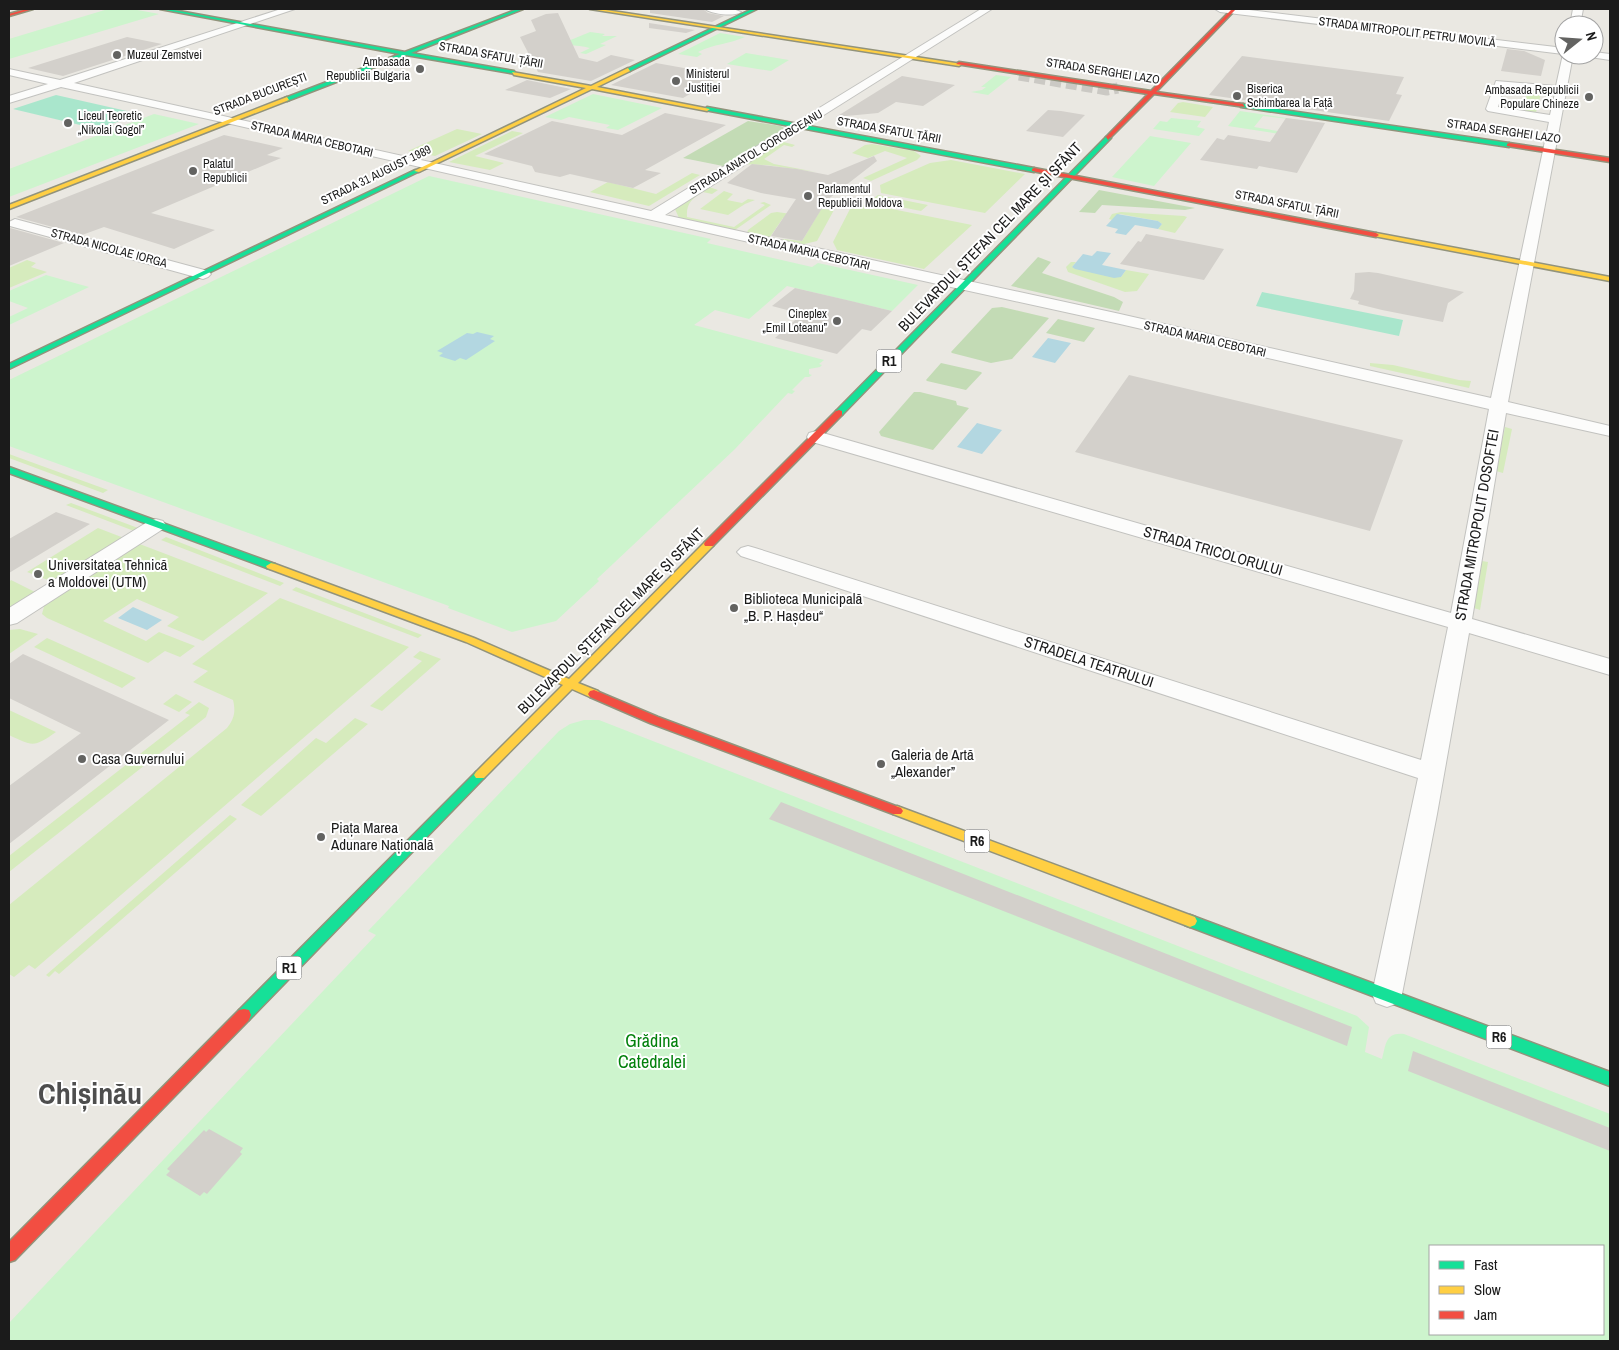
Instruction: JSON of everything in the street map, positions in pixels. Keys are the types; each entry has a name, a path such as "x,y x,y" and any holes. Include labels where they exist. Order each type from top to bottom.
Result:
{"main road":[{"path":"9,15 30,9"},
{"name":"STRADA SFATUL ȚĂRII","path":"162,9 592,87 1610,279"},
{"name":"STRADA BUCUREȘTI","path":"9,207 521,9"},
{"name":"STRADA SERGHEI LAZO","path":"592,9 911,56 974,63 994,70 1041,75 1610,160"},
{"name":"STRADA 31 AUGUST 1989","path":"9,367 755,9"},
{"name":"BULEVARDUL ȘTEFAN CEL MARE ȘI SFÂNT","path":"9,1254 570,683 816,437 1233,10"},
{"path":"9,470 471,641 570,683"},
{"name":"R6","path":"570,683 613,704 654,720 1387,994 1610,1080"}],"street":[{"path":"9,100 290,9"},
{"path":"710,9 736,12"},
{"name":"STRADA ANATOL COROBCEANU","path":"653,216 987,9"},
{"name":"STRADA MITROPOLIT PETRU MOVILĂ","path":"1220,9 1554,50"},
{"name":"STRADA MITROPOLIT DOSOFTEI","path":"1387,994 1460,623 1498,406 1566,65"},
{"name":"STRADA MARIA CEBOTARI","path":"9,72 231,120 963,286 1120,319 1610,431"},
{"path":"1556,119 1492,109 1500,82 1561,90"},
{"name":"STRADA NICOLAE IORGA","path":"15,223 203,274"},
{"name":"STRADA TRICOLORULUI","path":"816,437 1610,667"},
{"path":"9,618 156,524"},
{"name":"STRADELA TEATRULUI","path":"748,552 1431,773"}],"green space":[{"path":"108,9 132,9 159,14 9,59 9,39"},
{"path":"590,32 605,34 602,36 617,36 600,44 606,45 586,54 580,53 590,48 571,45 551,48"},
{"path":"720,33 745,37 704,49 698,52 702,54 697,57 678,54"},
{"path":"746,53 789,60 771,71 727,64"},
{"path":"996,75 1011,77 988,95 971,92 982,90 986,87 981,87"},
{"path":"1528,88 1542,90 1535,116 1523,111"},
{"path":"593,94 662,108 618,130 606,128 610,125 569,117 561,120 545,117"},
{"path":"56,95 140,114 97,129 13,109"},
{"path":"1183,102 1213,107 1205,117 1170,112 1178,103"},
{"path":"1240,111 1306,121 1263,116 1254,127 1314,137 1299,137 1228,126"},
{"path":"154,114 199,124 9,197 9,169"},
{"path":"1171,118 1201,121 1197,127 1205,129 1199,136 1153,129 1160,121 1167,122"},
{"path":"748,121 781,126 787,130 728,167 683,158"},
{"path":"457,129 482,134 435,156 408,151"},
{"path":"512,131 523,133 475,156 504,163 490,170 449,162"},
{"path":"1150,136 1191,143 1154,186 1112,177"},
{"path":"780,141 795,145 792,147 784,145 764,159 774,164 816,172 766,165 742,164"},
{"path":"872,144 914,151 921,156 917,160 871,181 863,178 907,158 885,151 868,158 852,153 865,145"},
{"path":"951,160 1025,174 985,213 881,193 880,185 930,163"},
{"path":"692,173 700,175 649,206 590,192 608,182 656,194"},
{"path":"429,176 711,239 707,243 812,267 818,263 918,285 892,311 787,286 749,319 715,310 694,325 824,360 819,364 822,365 820,367 809,369 809,374 812,375 805,377 792,390 795,391 792,394 788,393 735,449 597,579 599,581 556,621 512,632 448,608 449,606 9,446 9,380"},
{"path":"709,187 718,190 712,194 703,192 693,199 688,208 687,217 734,227 765,205 760,203 764,202 771,205 735,230 679,218 675,209"},
{"path":"1099,190 1195,208 1185,210 1102,205 1095,213 1079,212"},
{"path":"724,191 733,194 727,200 742,203 748,199 755,200 728,215 700,209"},
{"path":"878,195 928,205 921,211 870,201"},
{"path":"867,204 972,225 924,269 837,250 833,242 850,209"},
{"path":"821,209 834,210 817,241 796,246 780,243 783,239 802,241"},
{"path":"1121,212 1187,217 1175,233 1158,229 1162,224 1158,221 1120,214 1112,220 1109,219 1112,214"},
{"path":"771,213 791,214 789,218 783,218 770,237 778,239 775,242 747,233 748,230"},
{"path":"1038,257 1051,262 1042,273 1114,297 1123,302 1119,311 1011,286"},
{"path":"27,260 36,263 31,267 47,272 9,288 9,268"},
{"path":"1071,262 1076,262 1072,267 1121,277 1126,270 1149,274 1137,291 1125,292 1068,272 1066,267"},
{"path":"46,275 89,287 9,325 9,317 28,308 9,301 9,291"},
{"path":"1262,292 1403,320 1399,336 1256,306"},
{"path":"1002,307 1049,318 1012,359 991,363 951,352 992,308"},
{"path":"1058,319 1095,328 1084,342 1046,333"},
{"path":"941,363 982,373 966,390 927,381"},
{"path":"1370,363 1393,365 1471,381 1469,388 1370,366"},
{"path":"914,392 956,401 957,405 969,408 933,450 881,436 879,432"},
{"path":"1505,427 1512,429 1503,473 1496,471"},
{"path":"9,454 108,490 103,493 9,458"},
{"path":"71,503 138,528 134,531 66,505"},
{"path":"98,528 124,538 53,582 27,572"},
{"path":"166,537 284,583 280,586 161,540"},
{"path":"137,543 268,593 203,641 167,626 179,617 137,599 103,621 146,641 159,632 195,646 180,657 165,651 148,663 47,618 42,614 45,603"},
{"path":"1482,561 1488,562 1480,610 1474,608"},
{"path":"11,580 37,593 9,610 9,582"},
{"path":"296,587 422,635 418,638 292,590"},
{"path":"280,598 409,647 35,969 29,965 14,977 9,974 9,905 227,728 234,715 233,700 193,682 208,671 192,664"},
{"path":"20,629 38,634 9,654 9,630"},
{"path":"47,638 136,678 122,688 34,647"},
{"path":"420,651 441,659 382,711 370,706 422,661 413,657"},
{"path":"176,694 192,702 179,712 163,704"},
{"path":"199,702 209,708 206,717 9,872 9,856 190,715 185,713"},
{"path":"9,710 56,732 43,741 33,744 17,739 9,735"},
{"path":"355,718 368,724 261,816 241,805 316,738 326,743"},
{"name":"Grădina Catedralei","path":"584,720 599,720 1357,1016 1369,1027 1365,1052 1382,1059 1387,1040 1393,1035 1404,1034 1610,1114 1610,1341 9,1341 9,1323 376,935 368,931 559,731 570,724"},
{"path":"230,815 237,819 59,974 55,971 49,977 46,975"}],"water":[{"path":"1117,214 1158,221 1162,224 1158,229 1135,225 1126,235 1115,233 1118,229 1106,226"},
{"path":"1097,251 1111,253 1102,265 1126,270 1121,277 1114,278 1072,267 1083,254 1092,256"},
{"path":"477,332 494,336 490,339 495,341 466,360 460,358 455,361 439,356 443,353 437,351 467,333 473,334"},
{"path":"1048,338 1071,343 1055,363 1032,357"},
{"path":"977,423 1002,430 982,454 957,447"},
{"path":"133,607 162,620 147,630 118,618"}],"building":[{"path":"650,9 703,9 708,13 724,16 712,22 650,13"},
{"path":"558,13 579,58 597,62 611,55 635,60 591,81 538,72 520,37 536,31 531,20 546,14"},
{"path":"649,23 695,30 686,33 649,28"},
{"name":"Muzeul Zemstvei","path":"127,37 162,44 63,76 28,68"},
{"path":"1507,49 1524,51 1545,60 1541,76 1501,71"},
{"path":"1242,56 1404,77 1396,94 1402,95 1389,121 1209,95"},
{"name":"Ministerul Justiției","path":"656,63 723,75 683,98 611,85"},
{"path":"902,76 955,85 923,106 896,102 878,113 836,117"},
{"path":"527,80 571,89 550,98 505,90"},
{"path":"1048,110 1085,115 1063,137 1026,131"},
{"path":"665,113 726,125 645,170 661,173 633,188 570,174 560,177 535,172 532,166 484,154 552,121 622,135"},
{"path":"1286,118 1325,123 1297,173 1259,166 1257,169 1200,160 1217,138 1224,140 1228,135 1270,142"},
{"path":"224,135 283,148 267,155 281,158 151,213 215,230 174,249 104,227 82,235 16,217"},
{"name":"Parlamentul Republicii Moldova","path":"874,156 877,161 827,200 802,241 771,236 796,199 761,193 727,183 752,164 828,175"},
{"path":"10,228 64,243 9,266"},
{"path":"1146,234 1224,249 1204,280 1120,264"},
{"path":"1369,272 1464,292 1448,303 1443,322 1382,310 1358,304 1359,301 1350,299 1354,291 1355,273"},
{"name":"Cineplex „Emil Loteanu”","path":"795,288 892,311 871,331 862,329 837,354 775,338 802,314 772,306"},
{"path":"1129,375 1403,440 1370,531 1075,452"},
{"path":"56,512 90,524 9,573 9,539"},
{"name":"Casa Guvernului","path":"23,654 169,720 9,844 9,786 81,733 9,698 9,664"},
{"path":"781,802 1352,1027 1347,1046 769,819"},
{"path":"1413,1051 1610,1128 1610,1151 1408,1071"},
{"path":"209,1129 243,1148 240,1152 242,1154 207,1194 204,1192 200,1196 166,1175 170,1171 167,1169 204,1130 206,1132"}],"tunnel":[{"path":"1019,75 1107,90 1118,88"}],"traffic: fast":[{"path":"162,9 514,73"},
{"path":"287,99 521,9"},
{"path":"628,70 755,9"},
{"path":"1243,106 1509,145"},
{"path":"707,109 1034,170"},
{"path":"839,413 1108,138"},
{"path":"9,367 417,171"},
{"path":"9,470 271,566"},
{"path":"244,1015 480,775"},
{"path":"1190,921 1610,1079"}],"traffic: slow":[{"path":"592,9 959,64"},
{"path":"417,171 628,70"},
{"path":"514,73 707,109"},
{"path":"9,207 287,99"},
{"path":"1376,235 1610,279"},
{"path":"480,775 709,544"},
{"path":"271,566 470,640 594,694"},
{"path":"897,811 1190,921"}],"traffic: jam":[{"path":"9,15 31,9"},
{"path":"1108,138 1234,9"},
{"path":"959,64 1243,106"},
{"path":"1509,145 1610,160"},
{"path":"1034,170 1376,235"},
{"path":"709,544 839,413"},
{"path":"594,694 654,720 897,811"},
{"path":"9,1254 244,1015"}],"place":[{"name":"Muzeul Zemstvei","path":"117,55"},
{"name":"Ambasada Republicii Bulgaria","path":"420,69"},
{"name":"Ministerul Justiției","path":"676,81"},
{"name":"Biserica Schimbarea la Față","path":"1237,96"},
{"name":"Ambasada Republicii Populare Chineze","path":"1589,97"},
{"name":"Liceul Teoretic „Nikolai Gogol”","path":"68,123"},
{"name":"Palatul Republicii","path":"193,171"},
{"name":"Parlamentul Republicii Moldova","path":"808,196"},
{"name":"Cineplex „Emil Loteanu”","path":"837,321"},
{"name":"Universitatea Tehnică a Moldovei (UTM)","path":"38,574"},
{"name":"Biblioteca Municipală „B. P. Hașdeu“","path":"734,608"},
{"name":"Casa Guvernului","path":"82,759"},
{"name":"Galeria de Artă „Alexander”","path":"881,764"},
{"name":"Piața Marea Adunare Națională","path":"321,837"}],"district":[{"name":"Chișinău","path":"90,1094"}]}
